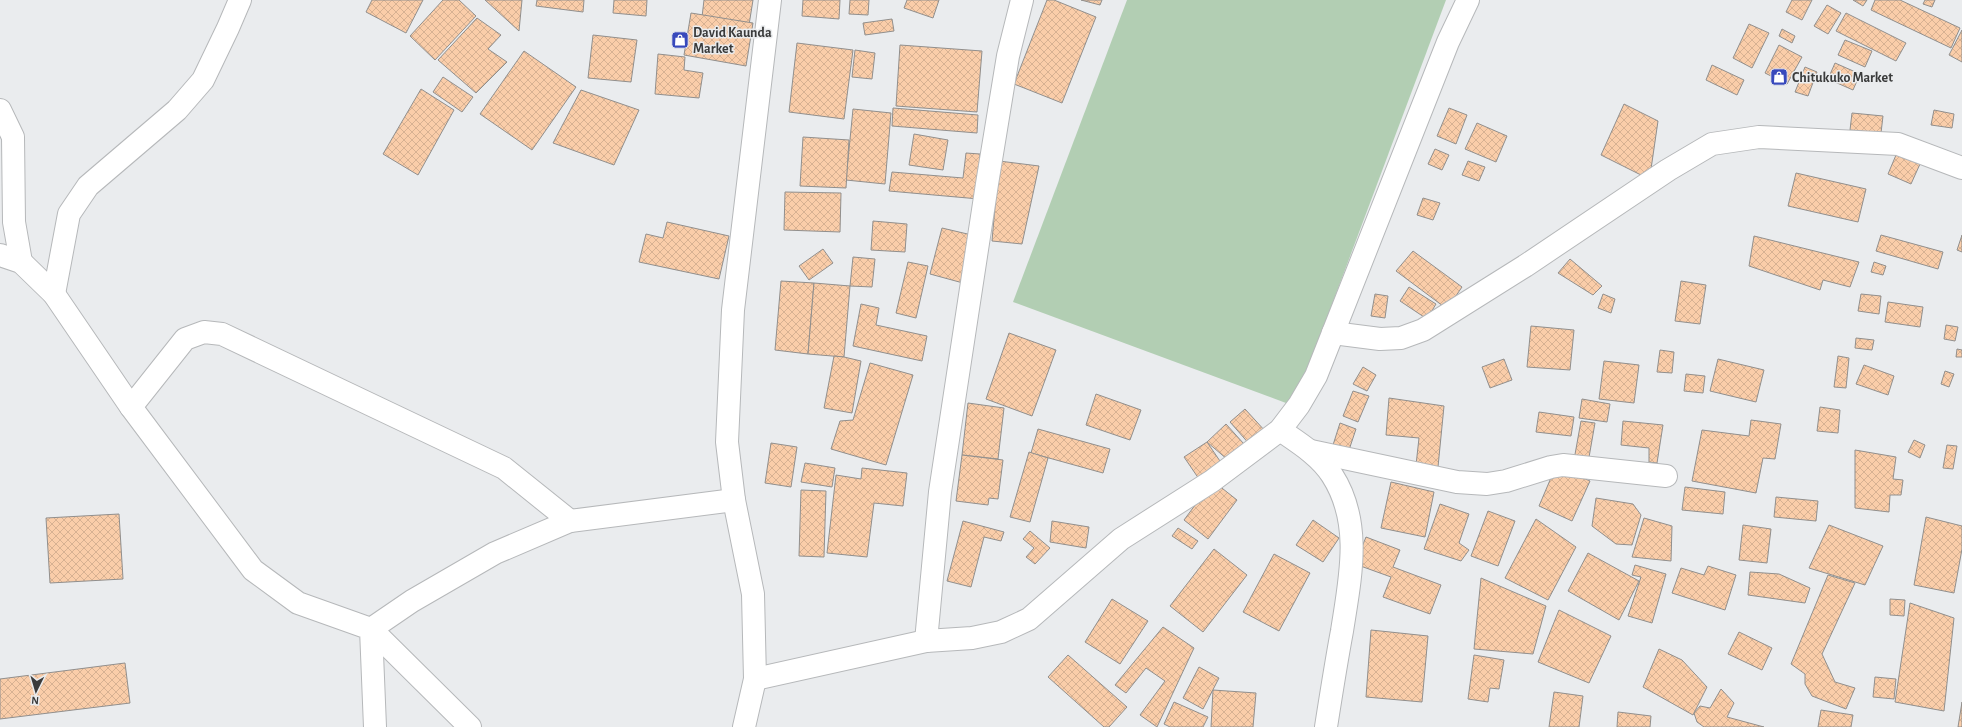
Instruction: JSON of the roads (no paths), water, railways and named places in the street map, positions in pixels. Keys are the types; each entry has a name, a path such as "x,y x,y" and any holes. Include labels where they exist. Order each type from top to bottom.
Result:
{"street":[{"path":"54,294 69,214 88,186 177,110 203,80 240,0"},
{"path":"744,727 754,679 753,594 734,500 727,442 733,310 770,0"},
{"path":"926,641 940,492 1008,56 1022,0"},
{"path":"754,679 926,641 972,638 1001,632 1029,619 1121,539 1212,481 1280,430 1299,405 1316,376 1448,42 1468,0"},
{"path":"0,110 13,137 14,222 22,262"},
{"path":"1333,333 1380,340 1401,338 1423,330 1525,266 1668,170 1712,144 1759,136 1898,144 1962,168"},
{"path":"0,255 22,262 54,294 131,407 253,570 298,603 371,629 470,727"},
{"path":"131,407 185,339 204,332 222,334 504,468 570,521"},
{"path":"1280,430 1311,451 1332,475 1344,499 1352,535 1352,566 1326,727"},
{"path":"1311,451 1457,482 1493,483 1550,467 1563,465 1666,476"},
{"path":"371,629 412,601 495,553 570,521 734,500"},
{"path":"371,629 375,727"}],"place":[{"name":"David Kaunda Market","path":"680,40"},
{"name":"Chitukuko Market","path":"1779,77"}]}
